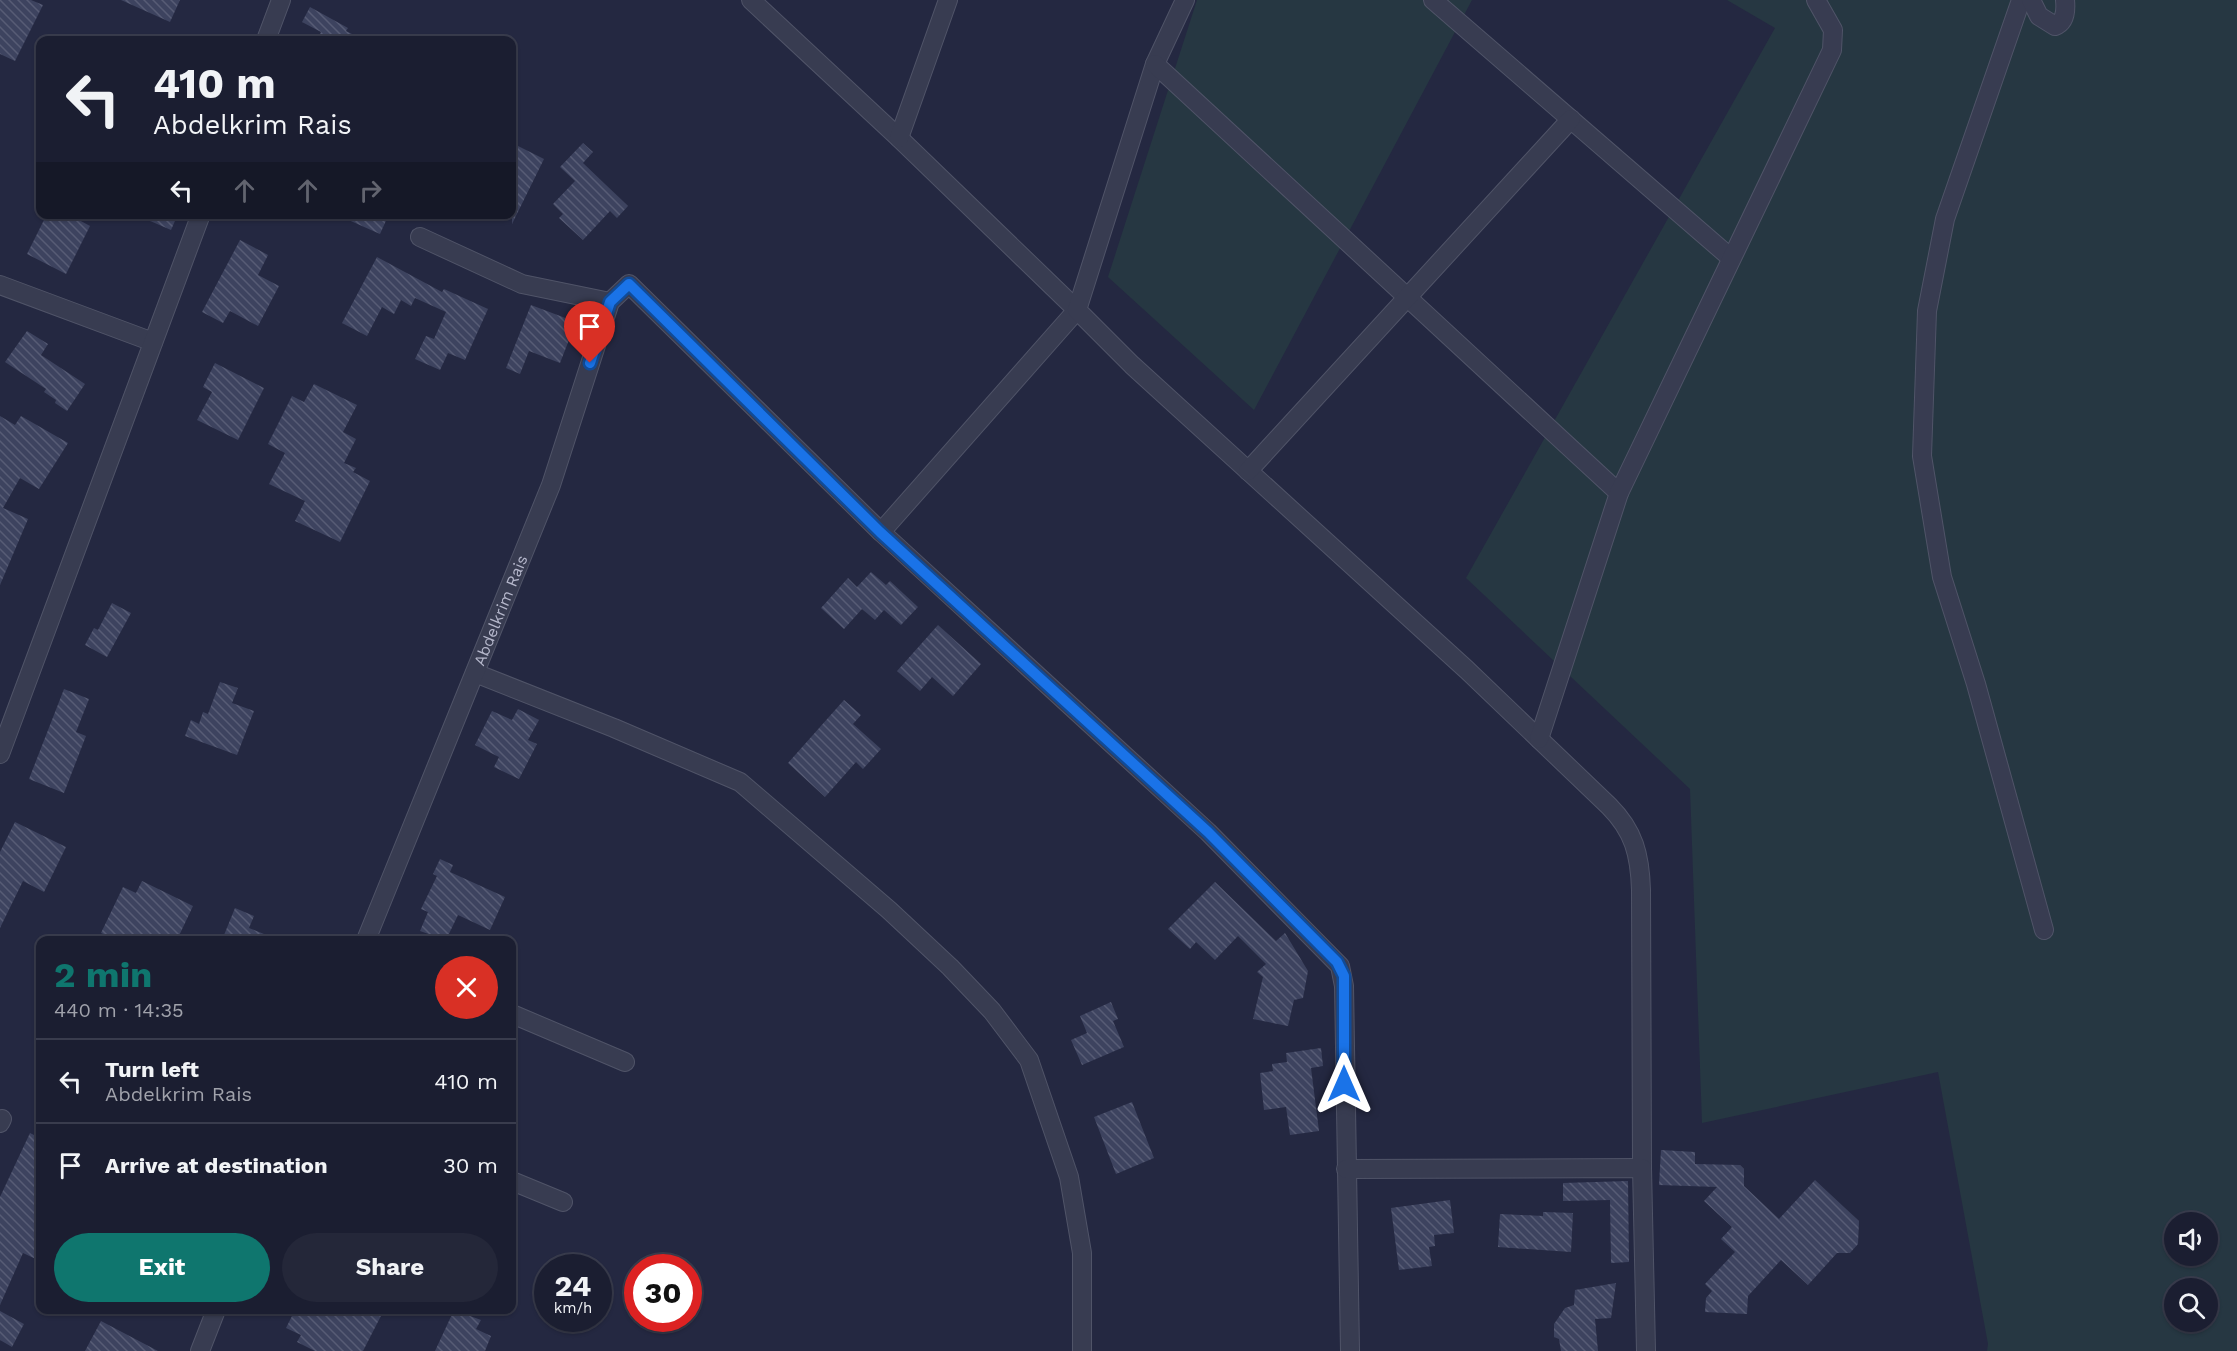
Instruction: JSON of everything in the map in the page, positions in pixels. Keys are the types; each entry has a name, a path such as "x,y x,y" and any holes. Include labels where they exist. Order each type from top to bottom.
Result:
{"street":[{"path":"268,36 281,0"},
{"path":"751,0 899,138 1132,365 1539,739 1621,818 1634,840 1641,890 1642,1168 1646,1351"},
{"path":"899,138 948,0"},
{"path":"1185,0 1155,64 1077,310 880,532 1208,832 1340,966 1344,986 1350,1351"},
{"path":"1433,0 1731,258"},
{"path":"1539,739 1619,493 1832,50 1833,30 1816,0"},
{"path":"2021,0 1945,219 1927,311 1922,456 1942,577 1976,684 2044,930"},
{"path":"2031,0 2039,16 2055,26 2066,12 2065,0"},
{"path":"1155,64 1619,493"},
{"path":"1248,471 1571,119"},
{"path":"0,754 199,219"},
{"path":"420,237 522,284 610,302"},
{"name":"Abdelkrim Rais","path":"368,936 551,485 610,302 629,284 880,532"},
{"path":"0,285 153,342"},
{"path":"475,673 614,728 740,782 889,910 992,1011 1029,1060 1069,1177 1082,1253 1082,1351"},
{"path":"516,1016 625,1062"},
{"path":"1346,1169 1642,1168"},
{"path":"516,1183 562,1202"},
{"path":"200,1351 214,1314"}],"shaded area":[{"path":"1197,0 1472,0 1254,410 1108,277"},
{"path":"1727,0 2237,0 2237,1351 1987,1351 1988,1344 1938,1072 1702,1123 1690,789 1466,578 1775,28"}],"building":[{"path":"0,0 31,0 43,5 15,61 0,54"},
{"path":"121,0 180,0 170,22"},
{"path":"310,7 348,28 346,31 356,36 319,36 321,32 302,22"},
{"path":"583,143 593,152 583,163 628,206 617,218 610,211 583,240 559,218 563,214 553,204 575,181 560,167"},
{"path":"516,145 544,159 516,216"},
{"path":"44,219 77,219 90,226 66,274 27,254"},
{"path":"146,219 176,219 171,230"},
{"path":"346,219 387,219 380,234"},
{"path":"240,240 268,255 258,275 279,286 258,326 230,311 223,323 202,312"},
{"path":"377,257 442,292 444,289 488,309 465,360 448,353 440,370 415,359 426,336 434,339 446,312 415,298 411,306 401,300 394,314 382,307 367,336 342,323"},
{"path":"531,305 576,322 560,363 529,351 520,374 506,368"},
{"path":"27,331 48,344 41,355 85,384 67,411 44,392 46,389 5,362"},
{"path":"215,363 264,388 238,440 197,420 212,392 203,387"},
{"path":"314,384 357,405 343,432 356,439 344,463 356,468 353,472 370,481 340,542 295,521 305,501 269,484 285,453 268,444 292,396 304,402"},
{"path":"0,416 15,425 21,416 68,443 39,489 20,478 3,508 28,519 0,585"},
{"path":"871,572 886,585 890,581 918,607 901,625 884,610 875,620 862,609 844,629 821,608 848,578 857,587"},
{"path":"112,603 131,613 107,657 85,645 94,628 98,630"},
{"path":"938,625 981,664 953,696 932,677 920,691 897,671"},
{"path":"220,682 238,688 232,703 254,711 237,755 185,736 191,720 199,724 203,712 208,714"},
{"path":"64,689 89,699 76,732 86,736 64,793 29,779"},
{"path":"844,700 861,715 853,724 881,749 863,769 856,762 825,797 788,763"},
{"path":"518,709 539,720 528,740 537,744 519,779 494,767 499,757 475,745 492,711 512,720"},
{"path":"15,822 66,847 44,892 23,881 0,928 0,852"},
{"path":"440,859 453,865 450,872 505,897 490,930 458,915 448,936 434,936 420,931 428,912 421,909 437,876 433,874"},
{"path":"142,881 193,906 179,936 108,936 101,933 123,887 136,893"},
{"path":"1215,882 1276,941 1285,933 1308,971 1303,998 1294,1000 1288,1026 1253,1019 1263,977 1257,972 1266,964 1238,936 1215,960 1196,942 1190,949 1168,929"},
{"path":"235,908 254,916 249,928 269,936 224,936"},
{"path":"1111,1002 1118,1019 1113,1021 1124,1047 1082,1065 1071,1040 1087,1033 1080,1016"},
{"path":"1321,1048 1323,1066 1311,1068 1319,1131 1290,1135 1286,1107 1264,1110 1260,1073 1273,1071 1272,1064 1287,1062 1286,1053"},
{"path":"1132,1102 1154,1158 1116,1174 1094,1117"},
{"path":"30,1133 36,1136 36,1259 23,1253 0,1305 0,1197"},
{"path":"1661,1150 1695,1152 1695,1164 1740,1165 1744,1169 1744,1186 1779,1219 1815,1180 1859,1221 1858,1244 1850,1253 1837,1253 1808,1285 1781,1260 1748,1296 1747,1314 1705,1312 1706,1298 1712,1291 1705,1284 1735,1252 1721,1239 1732,1227 1704,1201 1717,1187 1659,1185"},
{"path":"1628,1181 1629,1262 1611,1263 1610,1200 1563,1201 1563,1183"},
{"path":"1450,1200 1454,1233 1434,1235 1435,1246 1429,1247 1432,1266 1399,1270 1391,1208"},
{"path":"1543,1212 1573,1213 1571,1252 1498,1247 1500,1214 1543,1216"},
{"path":"1616,1283 1611,1318 1595,1319 1598,1351 1561,1351 1559,1339 1554,1337 1554,1324 1565,1308 1574,1305 1575,1290"},
{"path":"0,1311 24,1324 12,1347 0,1340"},
{"path":"293,1314 382,1314 363,1351 315,1351 297,1342 301,1335 286,1328"},
{"path":"452,1314 465,1314 481,1320 476,1329 491,1336 485,1351 435,1351"},
{"path":"101,1321 158,1351 85,1351"}],"route":[{"path":"590,363 610,302 629,284 880,532 1208,832 1342,969 1344,976 1344,1084"}]}
